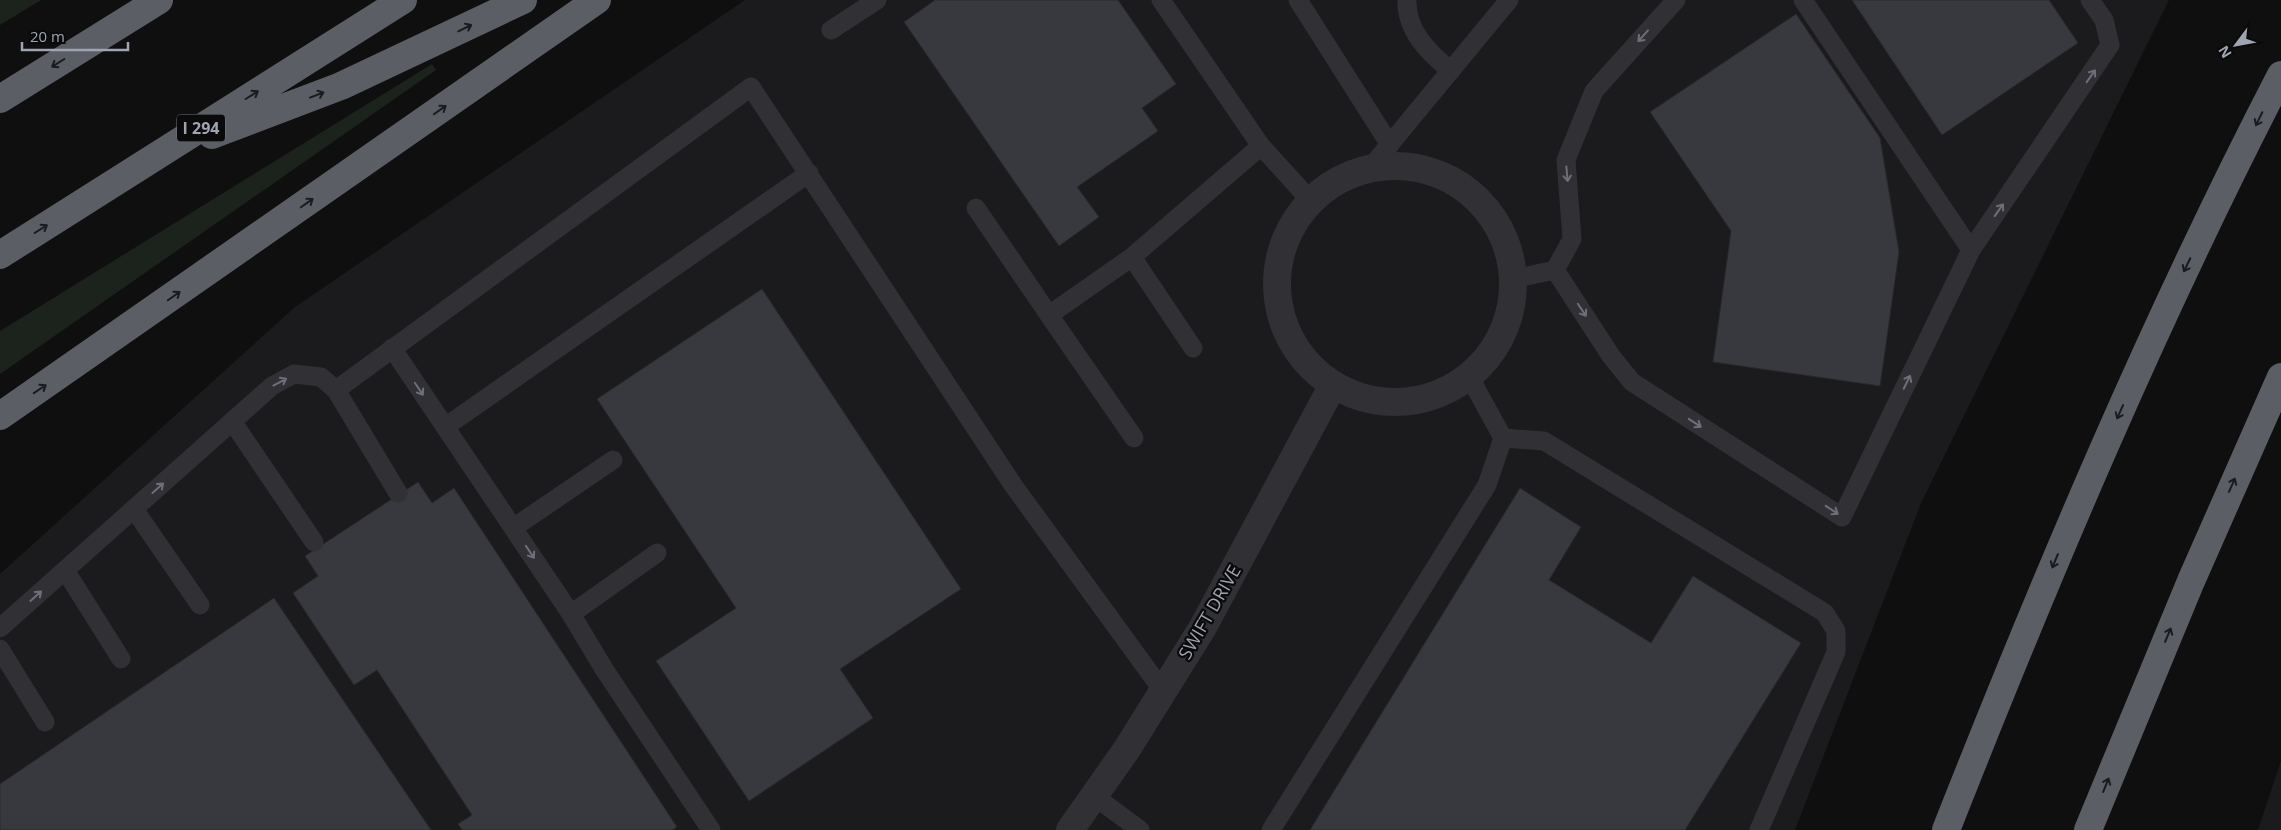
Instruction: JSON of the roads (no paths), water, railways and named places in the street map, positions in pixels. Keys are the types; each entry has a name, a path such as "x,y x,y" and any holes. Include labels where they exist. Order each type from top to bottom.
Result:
{"highway":[{"path":"0,99 158,0"},
{"name":"I 294","path":"0,255 403,0"},
{"path":"157,156 342,86 523,0"},
{"path":"0,416 597,0"},
{"path":"1946,830 2009,672 2100,456 2175,291 2281,75"},
{"path":"2088,830 2191,580 2281,377"}],"street":[{"path":"1412,166 1451,179 1483,205 1504,239 1513,279 1511,307 1503,333 1488,356 1469,376 1438,395 1403,403 1367,399 1333,386 1306,363 1287,333 1277,299 1278,263 1289,229 1310,200 1338,179 1371,167 1412,166"},
{"name":"SWIFT DRIVE","path":"1070,830 1127,749 1202,627 1333,386"}],"lane":[{"path":"831,30 877,0"},
{"path":"1161,0 1261,146 1310,200"},
{"path":"1298,0 1390,145"},
{"path":"1407,0 1414,31 1430,54 1451,71"},
{"path":"1371,167 1509,0"},
{"path":"1513,279 1555,270 1572,239 1566,160 1594,91 1676,0"},
{"path":"1803,0 1971,250"},
{"path":"1555,270 1612,356 1632,382 1842,517 1971,250 2110,45 2104,20 2090,0"},
{"path":"336,390 751,87 1013,485 1163,691"},
{"path":"1049,315 1132,257 1261,146"},
{"path":"445,427 809,173"},
{"path":"976,208 1134,438"},
{"path":"1132,257 1193,348"},
{"path":"392,348 571,614 604,669 711,830"},
{"path":"0,628 272,386 294,374 321,377 336,390 398,493"},
{"path":"1271,830 1487,485 1504,438 1469,376"},
{"path":"232,421 314,542"},
{"path":"1504,438 1544,442 1824,614 1836,632 1836,652 1760,830"},
{"path":"513,528 613,460"},
{"path":"134,509 200,605"},
{"path":"571,614 657,553"},
{"path":"65,570 121,658"},
{"path":"0,650 45,722"},
{"path":"1094,796 1140,830"}]}
